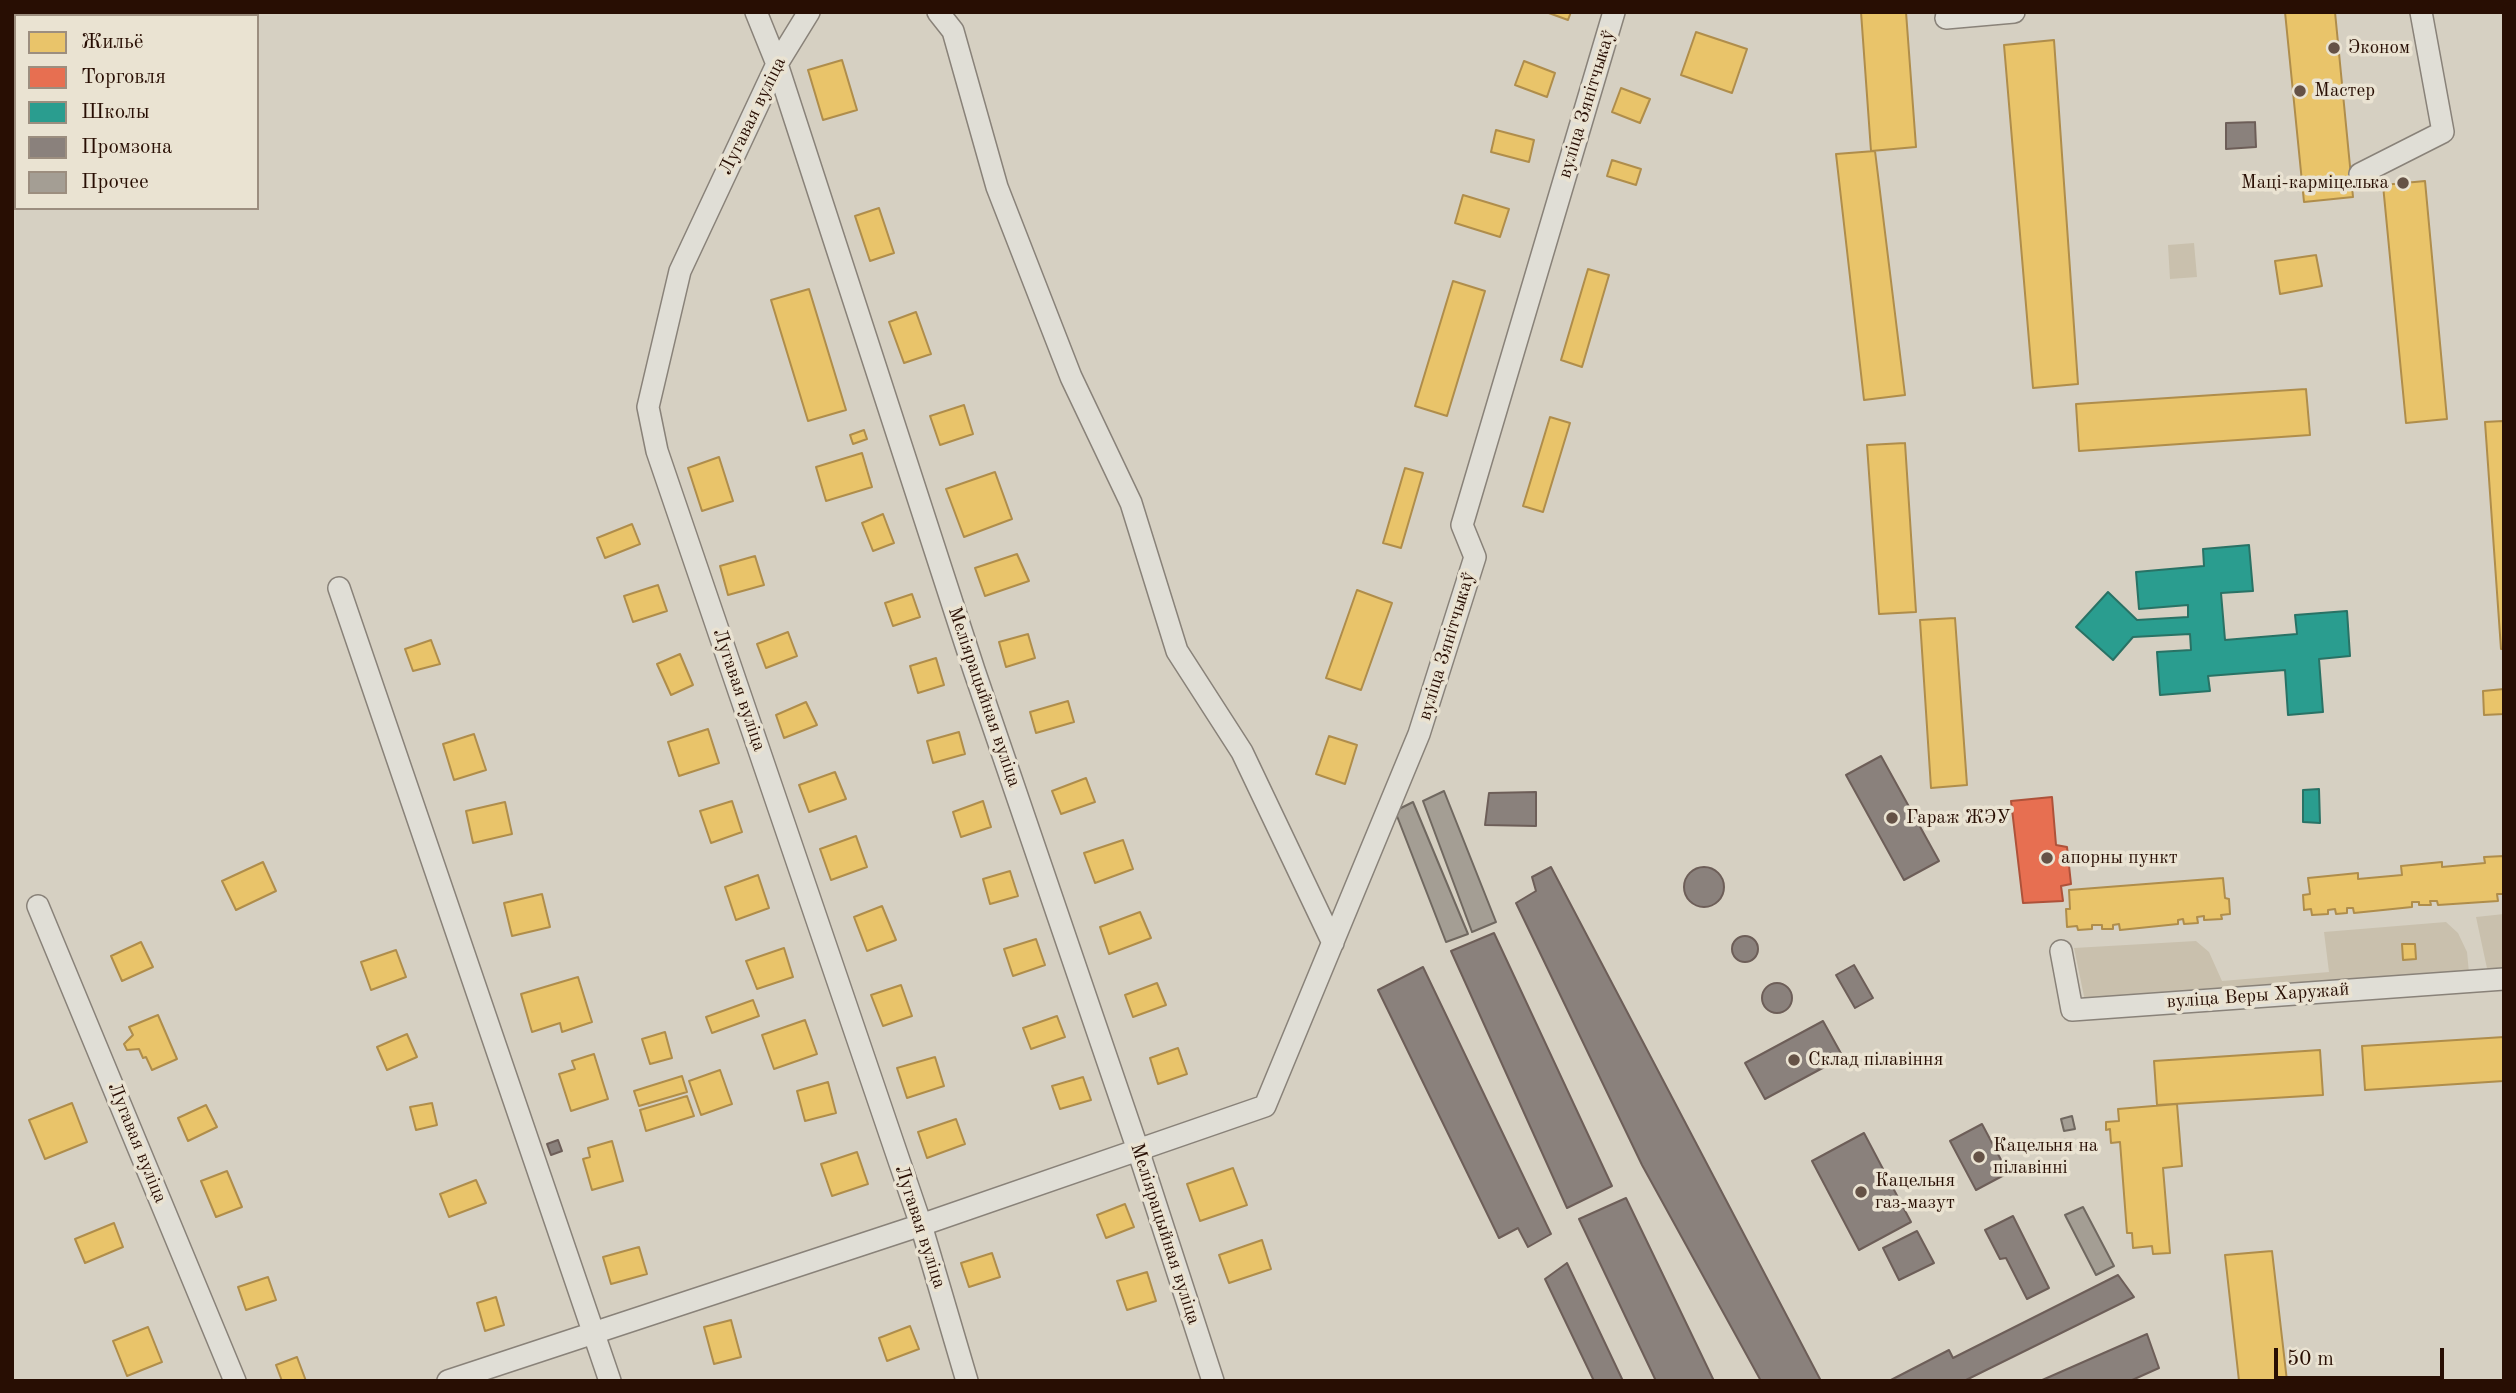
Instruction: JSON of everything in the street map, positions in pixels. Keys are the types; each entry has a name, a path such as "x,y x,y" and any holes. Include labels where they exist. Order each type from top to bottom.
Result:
{"street":[{"name":"Меліярацыйная вуліца","path":"756,12 777,64 974,670 1138,1150 1213,1381"},
{"name":"Лугавая вуліца","path":"809,12 777,64 710,202 680,271 648,407 661,464 921,1225 967,1381"},
{"path":"937,12 953,31 997,187 1071,377 1131,503 1177,651 1242,752 1333,943"},
{"name":"вуліца Зянітчыкаў","path":"1138,1150 1265,1107 1419,734 1475,557 1462,525 1614,12"},
{"path":"1947,18 2014,12"},
{"path":"2360,174 2443,132 2421,12"},
{"path":"339,588 610,1381"},
{"name":"Лугавая вуліца","path":"38,906 235,1381"},
{"name":"вуліца Веры Харужай","path":"2061,951 2072,1010 2504,979"},
{"path":"448,1381 921,1225 1138,1150"}],"shaded area":[{"path":"2194,243 2197,277 2170,279 2168,245"},
{"path":"2504,914 2504,971 2488,973 2476,917"},
{"path":"2446,922 2458,933 2467,952 2469,973 2085,1001 2074,948 2196,941 2209,952 2222,981 2329,972 2324,932"}],"building: Жильё":[{"path":"1546,12 1571,12 1568,20"},
{"path":"1861,12 1906,12 1916,147 1871,151"},
{"path":"2285,12 2335,12 2353,197 2304,202"},
{"path":"1696,32 1747,49 1732,93 1681,75"},
{"path":"2054,40 2078,384 2033,388 2004,45"},
{"path":"842,60 857,110 823,120 808,70"},
{"path":"1524,61 1555,73 1547,97 1515,85"},
{"path":"1621,88 1650,99 1640,123 1612,112"},
{"path":"1496,130 1534,140 1529,162 1491,152"},
{"path":"1875,151 1905,395 1864,400 1836,154"},
{"path":"1612,160 1641,169 1636,185 1607,176"},
{"path":"2425,181 2447,419 2406,423 2383,185"},
{"path":"1463,195 1509,209 1500,237 1455,223"},
{"path":"879,208 894,253 870,261 855,216"},
{"path":"2316,255 2322,286 2280,294 2275,261"},
{"path":"1588,269 1609,275 1582,367 1561,360"},
{"path":"1453,281 1485,291 1447,416 1415,406"},
{"path":"809,289 846,410 808,421 771,300"},
{"path":"916,312 931,354 904,363 889,322"},
{"path":"2306,389 2310,435 2079,451 2076,404"},
{"path":"964,405 973,434 940,445 930,416"},
{"path":"1550,417 1570,423 1543,512 1523,506"},
{"path":"2503,421 2504,649 2501,649 2485,422"},
{"path":"864,430 867,439 853,444 850,435"},
{"path":"1905,443 1916,612 1879,614 1867,445"},
{"path":"862,453 872,487 826,501 816,467"},
{"path":"719,457 733,501 702,511 688,468"},
{"path":"1405,468 1423,473 1401,548 1383,543"},
{"path":"995,472 1012,519 964,537 946,489"},
{"path":"883,514 894,543 873,551 862,523"},
{"path":"632,524 640,544 605,558 597,538"},
{"path":"1017,554 1029,581 985,596 975,568"},
{"path":"755,556 764,585 728,595 720,566"},
{"path":"658,585 667,611 633,622 624,596"},
{"path":"1357,590 1392,603 1361,690 1326,678"},
{"path":"912,594 920,617 893,626 885,603"},
{"path":"1955,618 1967,785 1931,788 1920,620"},
{"path":"788,632 797,656 766,668 757,644"},
{"path":"1028,634 1035,658 1006,667 999,642"},
{"path":"431,640 440,664 413,671 405,649"},
{"path":"680,654 693,685 671,695 657,664"},
{"path":"936,658 944,685 918,693 910,666"},
{"path":"2504,689 2504,714 2484,715 2483,691"},
{"path":"1068,701 1074,722 1036,733 1030,712"},
{"path":"806,702 817,725 784,738 776,715"},
{"path":"708,729 719,763 679,776 668,742"},
{"path":"959,732 965,754 933,763 927,741"},
{"path":"474,734 486,770 454,780 443,744"},
{"path":"1329,736 1357,745 1345,784 1316,774"},
{"path":"835,772 846,799 809,812 799,785"},
{"path":"1086,778 1095,802 1061,814 1052,791"},
{"path":"732,801 742,832 711,843 700,811"},
{"path":"983,801 991,827 961,837 953,812"},
{"path":"505,802 512,834 473,843 466,811"},
{"path":"856,836 867,867 831,880 820,849"},
{"path":"1123,840 1133,869 1095,883 1084,853"},
{"path":"2504,856 2504,894 2497,894 2498,901 2438,905 2437,901 2430,901 2431,905 2412,902 2412,907 2354,913 2353,908 2347,908 2347,913 2336,914 2335,909 2328,910 2328,914 2312,915 2311,909 2304,910 2303,895 2310,894 2308,878 2358,873 2358,879 2402,875 2401,866 2442,862 2442,867 2485,863 2484,857"},
{"path":"263,862 276,891 236,910 222,881"},
{"path":"1010,871 1018,896 990,904 983,879"},
{"path":"758,875 769,908 736,920 725,887"},
{"path":"2223,878 2230,914 2221,915 2222,919 2204,920 2204,916 2197,917 2198,923 2184,924 2183,919 2178,920 2178,924 2120,930 2119,924 2113,925 2113,929 2102,929 2102,925 2078,930 2077,926 2067,927 2069,890"},
{"path":"542,894 550,927 512,936 504,903"},
{"path":"882,906 896,940 867,951 854,917"},
{"path":"1140,912 1151,938 1109,954 1100,927"},
{"path":"1036,939 1045,965 1013,976 1004,949"},
{"path":"141,942 153,967 122,981 111,956"},
{"path":"2402,944 2415,944 2416,959 2403,960"},
{"path":"784,948 793,977 757,989 746,961"},
{"path":"396,950 406,977 371,990 361,962"},
{"path":"578,977 592,1022 562,1032 560,1023 532,1032 521,994"},
{"path":"1157,983 1166,1005 1133,1017 1125,995"},
{"path":"901,985 912,1016 883,1026 871,995"},
{"path":"753,1000 759,1016 712,1033 706,1017"},
{"path":"158,1015 177,1059 152,1070 139,1049 127,1050 124,1044 133,1035 129,1027"},
{"path":"1057,1016 1065,1037 1031,1049 1023,1028"},
{"path":"805,1020 817,1054 774,1069 762,1035"},
{"path":"665,1032 672,1058 650,1064 642,1039"},
{"path":"407,1034 417,1057 387,1070 377,1047"},
{"path":"2504,1037 2504,1081 2365,1090 2362,1046"},
{"path":"1178,1048 1187,1074 1158,1084 1150,1058"},
{"path":"2320,1050 2323,1095 2157,1105 2154,1061"},
{"path":"594,1054 608,1099 571,1111 559,1074 575,1069 572,1061"},
{"path":"935,1057 944,1086 907,1098 897,1068"},
{"path":"720,1070 732,1104 701,1115 689,1081"},
{"path":"682,1076 687,1092 639,1106 634,1091"},
{"path":"1083,1077 1091,1100 1060,1109 1052,1086"},
{"path":"828,1082 836,1113 805,1121 797,1091"},
{"path":"687,1096 694,1116 646,1131 640,1110"},
{"path":"72,1103 87,1142 45,1159 29,1120"},
{"path":"432,1103 437,1125 416,1130 410,1107"},
{"path":"2177,1104 2182,1166 2163,1168 2170,1253 2153,1254 2152,1246 2133,1248 2132,1233 2127,1233 2120,1142 2111,1143 2110,1129 2106,1130 2106,1122 2119,1121 2118,1109"},
{"path":"206,1105 217,1127 188,1141 178,1118"},
{"path":"956,1119 965,1144 927,1158 918,1132"},
{"path":"612,1141 623,1181 592,1190 583,1159 590,1157 588,1148"},
{"path":"857,1152 868,1184 832,1196 821,1164"},
{"path":"1233,1168 1247,1205 1200,1221 1187,1184"},
{"path":"227,1171 242,1207 216,1217 201,1181"},
{"path":"476,1180 486,1203 449,1217 440,1194"},
{"path":"1125,1204 1134,1227 1106,1238 1097,1215"},
{"path":"114,1223 123,1247 85,1263 75,1239"},
{"path":"1262,1240 1271,1269 1229,1283 1219,1255"},
{"path":"639,1247 647,1274 611,1284 603,1257"},
{"path":"2272,1251 2287,1381 2239,1381 2225,1255"},
{"path":"992,1253 1000,1277 969,1287 961,1263"},
{"path":"1147,1272 1156,1301 1127,1310 1117,1281"},
{"path":"268,1277 276,1300 246,1310 238,1287"},
{"path":"496,1297 504,1325 485,1331 477,1303"},
{"path":"731,1320 741,1357 714,1364 704,1327"},
{"path":"910,1326 919,1349 887,1361 879,1338"},
{"path":"148,1327 162,1362 127,1376 113,1341"},
{"path":"297,1357 306,1381 282,1381 276,1365"}],"building: Торговля":[{"path":"2052,797 2056,845 2067,847 2071,884 2061,886 2063,901 2023,903 2011,801"}],"building: Школы":[{"path":"2249,545 2253,591 2221,593 2225,640 2297,634 2295,615 2347,611 2350,656 2319,659 2323,712 2288,715 2285,670 2208,676 2210,691 2160,695 2157,652 2191,650 2190,634 2133,637 2113,660 2076,627 2108,592 2137,620 2188,617 2188,605 2139,609 2136,572 2204,566 2203,549"},
{"path":"2319,789 2320,823 2303,822 2303,790"}],"building: Промзона":[{"path":"2255,122 2256,147 2226,149 2226,123"},
{"name":"Гараж ЖЭУ","path":"1881,756 1939,861 1904,880 1846,775"},
{"path":"1536,792 1536,826 1485,825 1489,793"},
{"path":"1551,867 1821,1381 1761,1381 1642,1165 1516,903 1536,891 1532,877"},
{"path":"1704,867 1718,873 1724,887 1718,901 1704,907 1690,901 1684,887 1690,873"},
{"path":"1494,933 1612,1186 1567,1208 1451,951"},
{"path":"1745,936 1754,940 1758,949 1754,958 1745,962 1736,958 1732,949 1736,940"},
{"path":"1854,965 1873,998 1855,1008 1836,975"},
{"path":"1423,967 1551,1234 1528,1247 1518,1228 1499,1238 1378,990"},
{"path":"1777,983 1783,984 1791,992 1791,1004 1783,1012 1777,1013 1771,1012 1763,1004 1762,998 1763,992 1771,984"},
{"name":"Склад пілавіння","path":"1823,1021 1843,1057 1765,1099 1745,1063"},
{"name":"Кацельня на пілавінні","path":"1982,1124 2008,1173 1976,1190 1950,1141"},
{"name":"Кацельня газ-мазут","path":"1864,1133 1911,1222 1859,1250 1812,1161"},
{"path":"558,1140 562,1151 551,1155 547,1144"},
{"path":"1626,1198 1714,1381 1656,1381 1579,1219"},
{"path":"2013,1216 2049,1288 2027,1299 2006,1258 2000,1259 1985,1230"},
{"path":"1917,1231 1934,1263 1899,1280 1883,1248"},
{"path":"1567,1263 1623,1381 1594,1381 1545,1279"},
{"path":"2118,1275 2134,1297 1964,1381 1889,1381 1949,1350 1953,1358"},
{"path":"2147,1334 2159,1368 2130,1381 2040,1381"}],"building: Прочее":[{"path":"1444,791 1496,922 1472,932 1423,801"},
{"path":"1413,802 1468,934 1446,942 1395,811"},
{"path":"2072,1116 2075,1129 2064,1131 2061,1119"},
{"path":"2083,1207 2114,1266 2096,1275 2065,1215"}],"place":[{"name":"Эконом","path":"2334,48"},
{"name":"Мастер","path":"2300,91"},
{"name":"Маці-карміцелька","path":"2403,183"},
{"name":"Гараж ЖЭУ","path":"1892,818"},
{"name":"апорны пункт","path":"2047,858"},
{"name":"Склад пілавіння","path":"1794,1060"},
{"name":"Кацельня на пілавінні","path":"1979,1157"},
{"name":"Кацельня газ-мазут","path":"1861,1192"}]}
